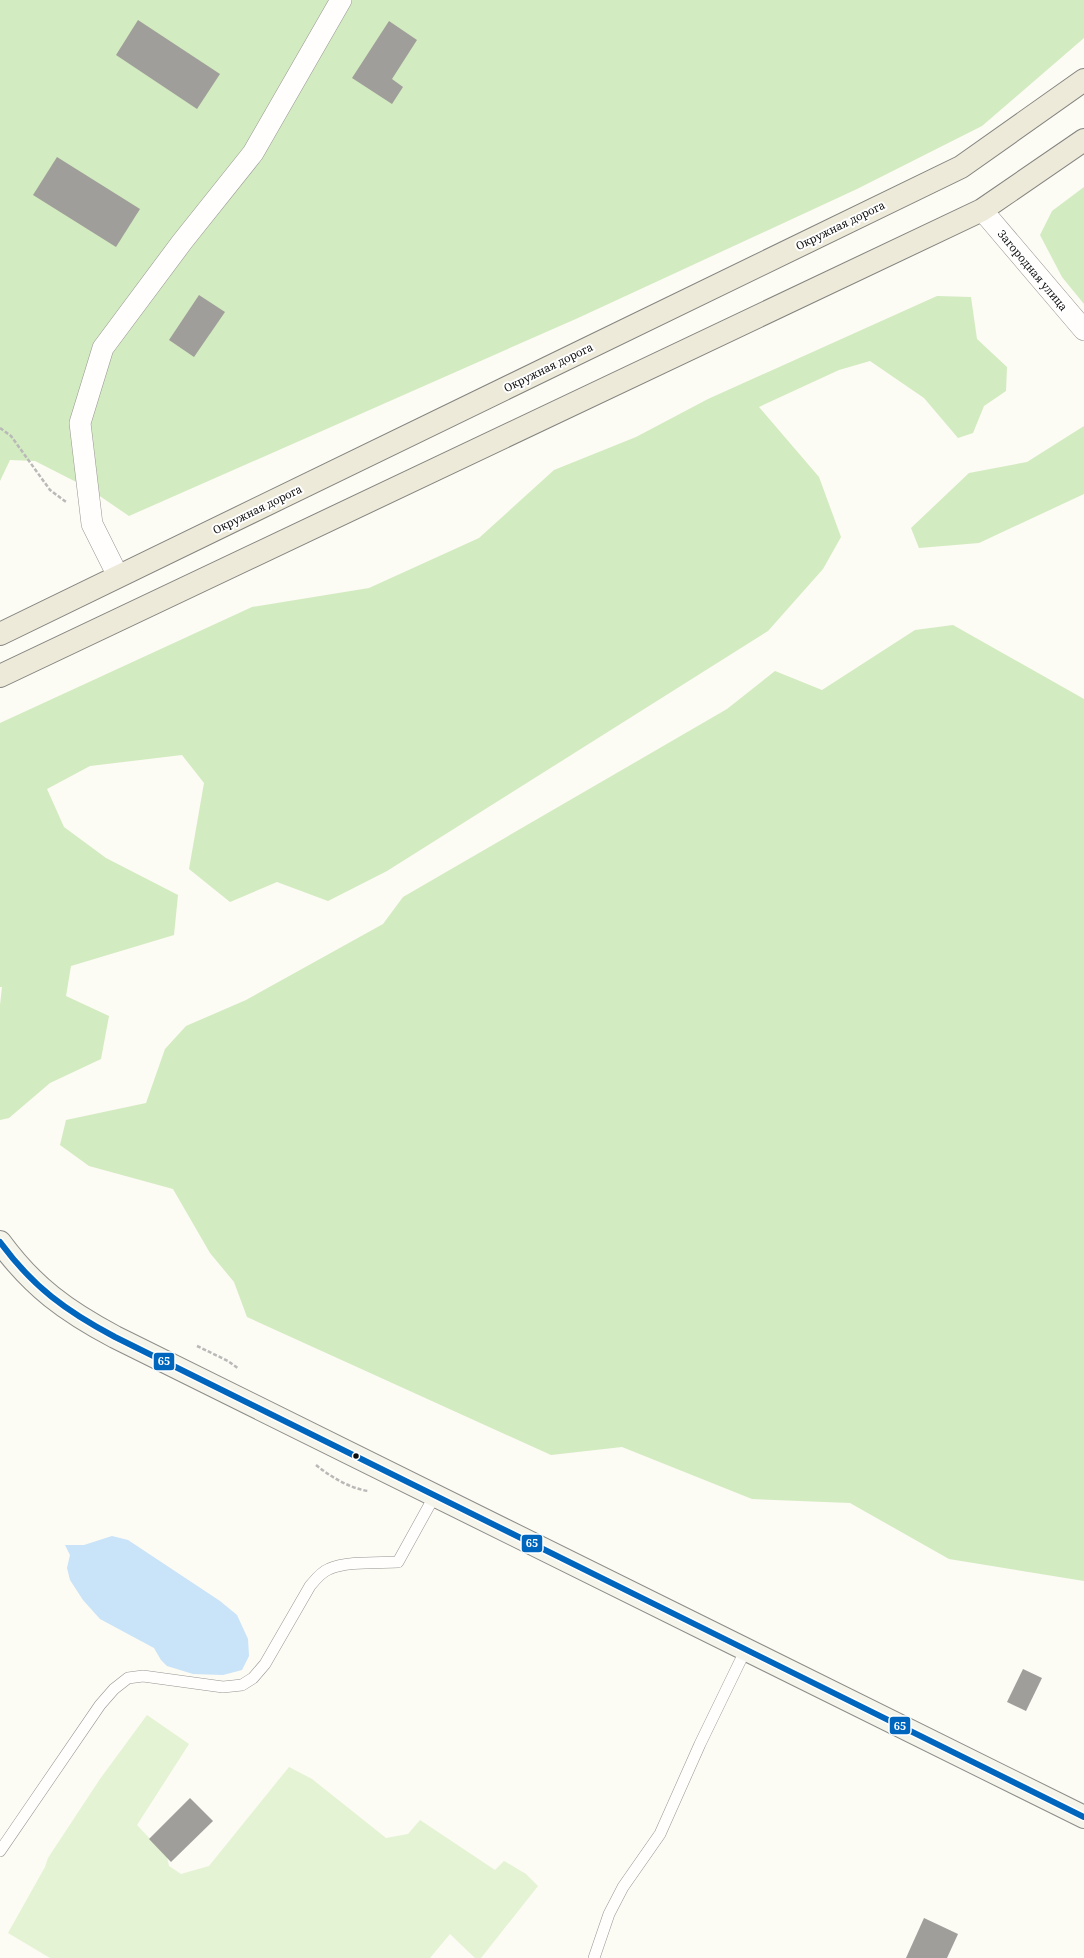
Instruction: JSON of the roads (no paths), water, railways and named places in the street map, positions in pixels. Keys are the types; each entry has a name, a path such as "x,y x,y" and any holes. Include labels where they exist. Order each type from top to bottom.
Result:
{"main road":[{"name":"Окружная дорога","path":"0,634 961,167 1084,80"},
{"path":"0,676 982,210 1084,140"},
{"path":"2,1250 43,1291 87,1322 1084,1817"}],"street":[{"path":"118,576 92,524 80,424 103,348 182,242 253,153 340,0"},
{"name":"Загородная улица","path":"982,210 1084,330"}],"lane":[{"path":"0,1851 100,1706 114,1689 128,1678 143,1676 223,1688 242,1685 253,1678 265,1664 310,1586 318,1576 328,1569 341,1565 398,1562 435,1495"},
{"path":"594,1958 609,1914 623,1887 660,1834 700,1744 746,1649"}],"water":[{"path":"112,1536 128,1540 220,1601 237,1615 248,1639 249,1656 242,1670 223,1675 193,1674 167,1666 161,1660 154,1648 100,1619 83,1600 70,1580 67,1568 70,1555 65,1545 84,1545"}]}
